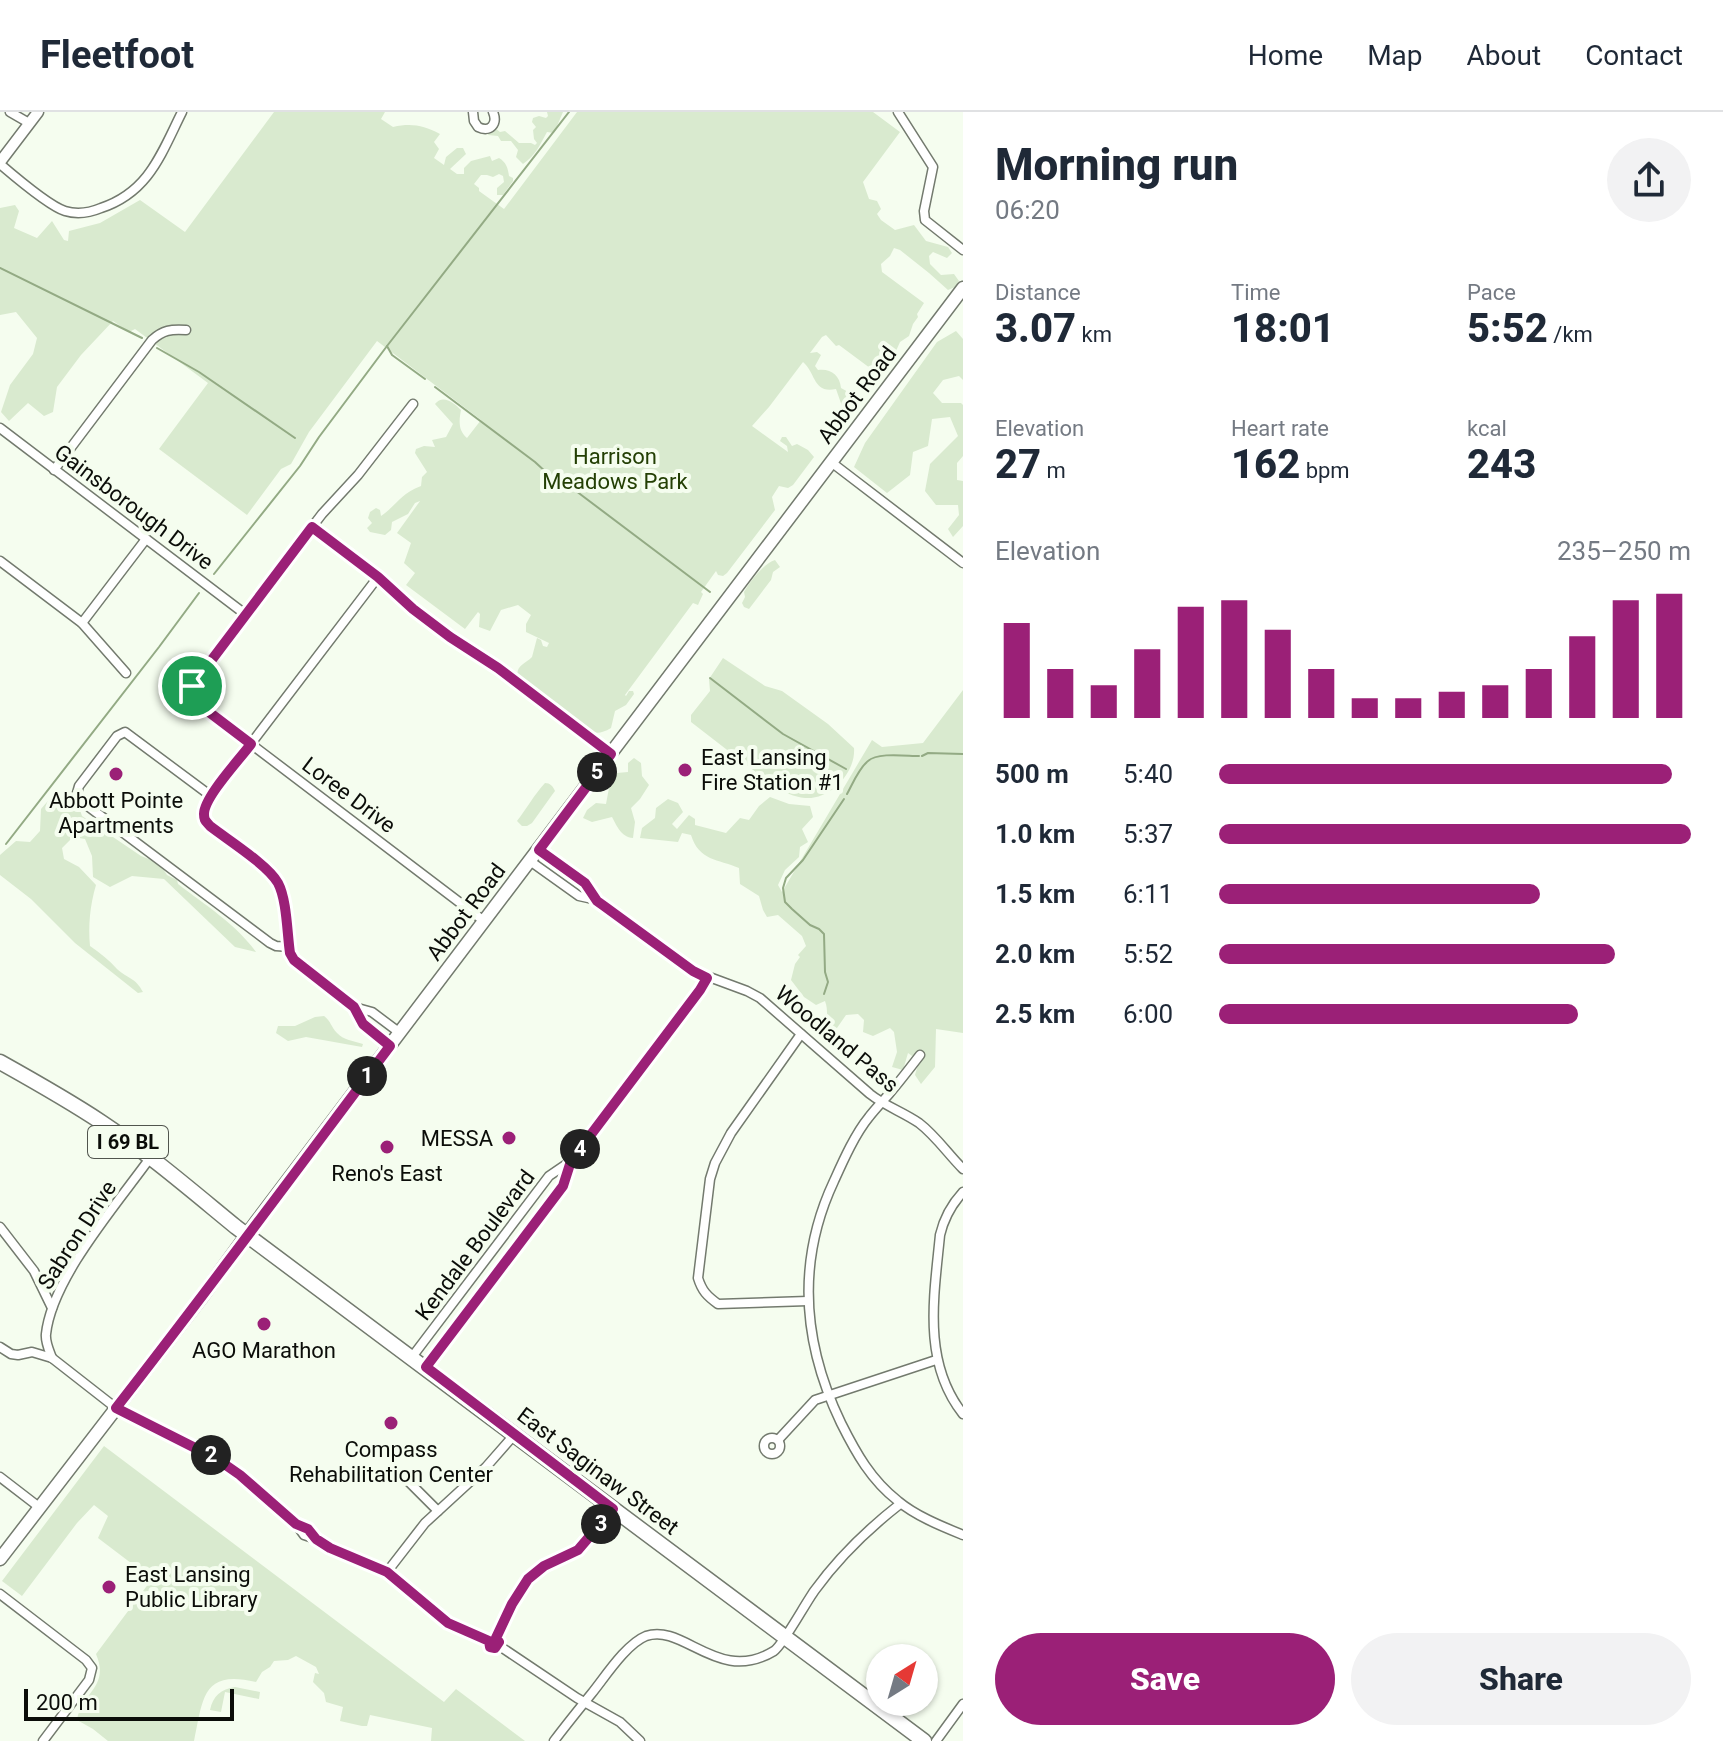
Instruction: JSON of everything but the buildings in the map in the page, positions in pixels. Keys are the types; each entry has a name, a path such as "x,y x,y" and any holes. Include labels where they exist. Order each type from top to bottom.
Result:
{"main road":[{"name":"Abbot Road","path":"0,1559 201,1298 963,288"},
{"name":"I 69 BL","path":"0,1062 89,1114 247,1235"},
{"name":"East Saginaw Street","path":"247,1235 924,1741"}],"street":[{"path":"10,112 29,123"},
{"path":"38,112 0,163 58,208 76,214 126,198 138,188 154,168 182,112"},
{"path":"473,112 475,124 486,130 494,124 493,112"},
{"path":"898,112 933,167 925,220 963,250"},
{"path":"54,470 152,340 161,332 186,330"},
{"path":"245,614 413,404"},
{"name":"Gainsborough Drive","path":"0,428 245,614"},
{"path":"831,462 963,563"},
{"path":"312,527 378,577 413,609 498,668 611,754"},
{"path":"82,623 146,539"},
{"path":"0,561 82,623 126,673"},
{"path":"378,577 211,796 205,808 205,820 264,868 280,886 290,947 297,964 354,1007 372,1012 400,1033"},
{"name":"Loree Drive","path":"245,614 192,686 192,698 484,921"},
{"path":"211,796 125,732 117,736 77,793 81,801 270,943 290,947"},
{"name":"Woodland Pass","path":"539,850 585,883 597,901 693,971 760,998 881,1103 931,1132 963,1169"},
{"name":"Woodland Pass","path":"530,861 579,896 597,901"},
{"name":"Kendale Boulevard","path":"412,1357 549,1176 571,1161 707,978"},
{"path":"354,1007 363,1024 390,1046"},
{"path":"801,1034 731,1133 715,1163 710,1179 698,1278 701,1289 718,1304 808,1301"},
{"path":"920,1055 868,1118 834,1180 813,1246 808,1301 814,1346 829,1395 862,1463 900,1504 963,1535"},
{"name":"Sabron Drive","path":"32,1352 45,1336 61,1287 150,1158"},
{"name":"Kendale Boulevard","path":"426,1367 563,1186 571,1161"},
{"path":"963,1192 950,1208 940,1235 933,1328 936,1360 947,1388 963,1414"},
{"path":"0,1227 43,1287 52,1308"},
{"path":"43,1287 52,1291 61,1287"},
{"path":"45,1336 52,1358"},
{"path":"0,1347 11,1354 32,1352 52,1358 116,1408 217,1459 240,1475 296,1524 304,1535 387,1572 448,1623 494,1641 584,1703 620,1722 640,1741"},
{"path":"778,1440 815,1400 936,1360"},
{"path":"387,1572 406,1545 486,1467 514,1435"},
{"path":"401,1474 438,1511"},
{"path":"0,1477 39,1507"},
{"path":"554,1741 629,1649 645,1637 656,1634 672,1637 717,1658 737,1661 778,1648 802,1608 840,1559 900,1504"},
{"path":"494,1641 528,1579 544,1566 578,1550 613,1509"},
{"path":"0,1594 90,1665 92,1673 89,1680 43,1741"},
{"path":"936,1741 963,1704"}],"green space":[{"name":"Harrison Meadows Park","path":"274,112 385,112 381,119 393,127 417,126 440,134 434,142 439,149 434,158 444,165 446,157 457,148 463,148 466,154 450,169 457,174 464,174 464,168 471,161 490,156 492,161 499,158 513,178 503,195 497,195 497,188 504,182 499,174 493,177 481,175 474,184 504,209 577,112 873,112 900,132 863,182 869,199 877,201 881,209 877,214 895,230 914,225 926,241 948,247 952,253 947,258 933,252 929,256 930,264 941,275 954,274 959,281 948,290 894,248 881,264 882,272 924,303 909,336 874,371 839,345 836,346 826,335 822,337 810,353 821,355 815,366 818,370 834,373 841,388 850,393 856,407 844,412 836,389 819,386 803,362 752,426 788,452 787,446 780,441 782,437 786,437 792,446 797,444 808,450 814,457 793,485 788,488 779,486 772,497 775,510 727,573 723,576 716,571 701,592 698,605 693,603 625,695 629,691 634,694 626,705 615,711 611,728 594,732 562,713 557,703 544,700 534,687 518,677 519,668 532,657 537,638 543,646 547,647 549,643 526,632 531,615 518,605 501,610 490,631 479,627 478,612 465,629 406,585 415,573 404,563 411,543 397,533 420,501 408,514 392,522 391,530 385,535 370,532 367,528 372,523 368,518 370,512 376,508 381,516 421,486 422,477 427,472 415,453 416,449 435,447 432,440 446,437 453,424 435,404 438,401 452,402 461,410 461,429 467,438 481,420 377,341 309,432 291,464 281,469 247,515 159,449 208,383 135,329 129,332 113,321 81,355 57,387 53,412 44,416 28,403 9,421 1,412 10,385 33,354 37,338 16,312 0,315 0,208 15,205 19,211 14,228 37,238 52,221 64,240 68,241 69,231 100,223 140,200 185,232"},
{"path":"547,112 563,112 554,133 547,132 534,154 523,164 516,157 518,150 511,141 501,141 498,136 488,135 495,128 505,131 519,143 535,145 533,118 546,118"},
{"path":"956,331 963,339 963,380 959,376 943,380 933,393 942,403 963,405 963,456 957,463 957,480 963,481 963,526 953,537 948,529 959,515 958,505 936,505 925,491 930,464 958,436 950,417 932,419 928,446 913,452 910,475 887,493 854,467 865,443 937,342"},
{"path":"775,560 780,567 773,572 771,580 749,609 744,607 744,592 762,569"},
{"path":"723,658 765,686 782,691 828,724 854,748 851,766 840,783 815,797 789,794 775,787 691,722 691,715 710,691 709,679"},
{"path":"963,690 963,1033 936,1029 935,1067 921,1084 915,1075 919,1061 908,1053 903,1070 892,1067 897,1052 894,1032 890,1028 873,1036 863,1032 864,1020 858,1014 846,1015 837,1028 829,1029 825,1001 816,1005 804,997 791,980 800,957 798,955 806,946 802,936 778,915 767,917 759,896 740,884 739,868 704,854 694,844 691,835 682,833 678,842 640,838 642,828 655,818 656,808 668,799 678,803 683,812 672,824 677,829 689,815 695,819 695,825 726,833 740,818 749,820 770,797 789,804 810,806 813,817 802,829 808,842 800,847 799,857 785,870 778,885 782,892 872,740 882,747 923,743"},
{"path":"634,758 641,763 642,776 649,785 631,808 635,822 633,838 622,833 612,817 592,822 583,818 596,803 606,804 609,788 617,773 628,772 628,763"},
{"path":"545,783 555,791 532,823 522,826 517,821"},
{"path":"53,795 72,800 82,816 141,856 159,863 167,875 230,924 256,952 235,947 164,879 132,876 110,887 93,877 92,856 85,839 73,837 62,848 64,859 79,867 96,885 90,916 90,946 137,983 143,992 138,993 75,943 31,899 0,875 0,855 16,841 30,842 40,831 41,809"},
{"path":"324,1016 339,1035 363,1044 362,1047 306,1037 288,1041 276,1033 278,1026 295,1026"},
{"path":"104,1446 444,1702 456,1689 525,1741 431,1741 432,1728 370,1715 367,1726 340,1721 343,1707 326,1702 324,1693 313,1682 315,1673 319,1674 316,1667 296,1656 274,1661 256,1682 238,1679 215,1684 203,1700 194,1741 108,1741 77,1720 100,1674 96,1654 152,1579 98,1538 108,1516 94,1505 22,1596 2,1581"},
{"path":"235,1687 260,1692 259,1699 225,1692 221,1712 210,1710 218,1694"}],"waterway":[{"path":"425,379 392,355 387,346 569,112"},
{"path":"0,268 142,338"},
{"path":"214,574 300,466 387,346"},
{"path":"157,348 199,372 295,438"},
{"path":"435,387 710,592"},
{"path":"6,844 199,593"},
{"path":"710,678 783,734 846,769"},
{"path":"922,756 928,753 963,754"},
{"path":"847,794 862,768 873,758 885,755 919,756"},
{"path":"824,994 828,982 824,934 785,902 783,888 786,878 803,860 844,799"}],"place":[{"name":"East Lansing Fire Station #1","path":"685,770"},
{"name":"Abbott Pointe Apartments","path":"116,774"},
{"name":"MESSA","path":"509,1138"},
{"name":"Reno's East","path":"387,1147"},
{"name":"AGO Marathon","path":"264,1324"},
{"name":"Compass Rehabilitation Center","path":"391,1423"},
{"name":"East Lansing Public Library","path":"109,1587"}],"route":[{"path":"312,527 378,577 413,609 498,668 611,754 539,850 585,883 597,901 707,978 571,1161 563,1186 426,1367 613,1509 578,1550 544,1566 528,1579 512,1604 496,1638 499,1642 495,1648 490,1647 489,1641 448,1623 387,1572 316,1539 308,1529 296,1524 261,1492 217,1459 116,1408 390,1046 363,1024 354,1007 297,964 290,953 277,881 205,820 207,802 251,744 197,703 192,698 192,686 312,527"}]}
